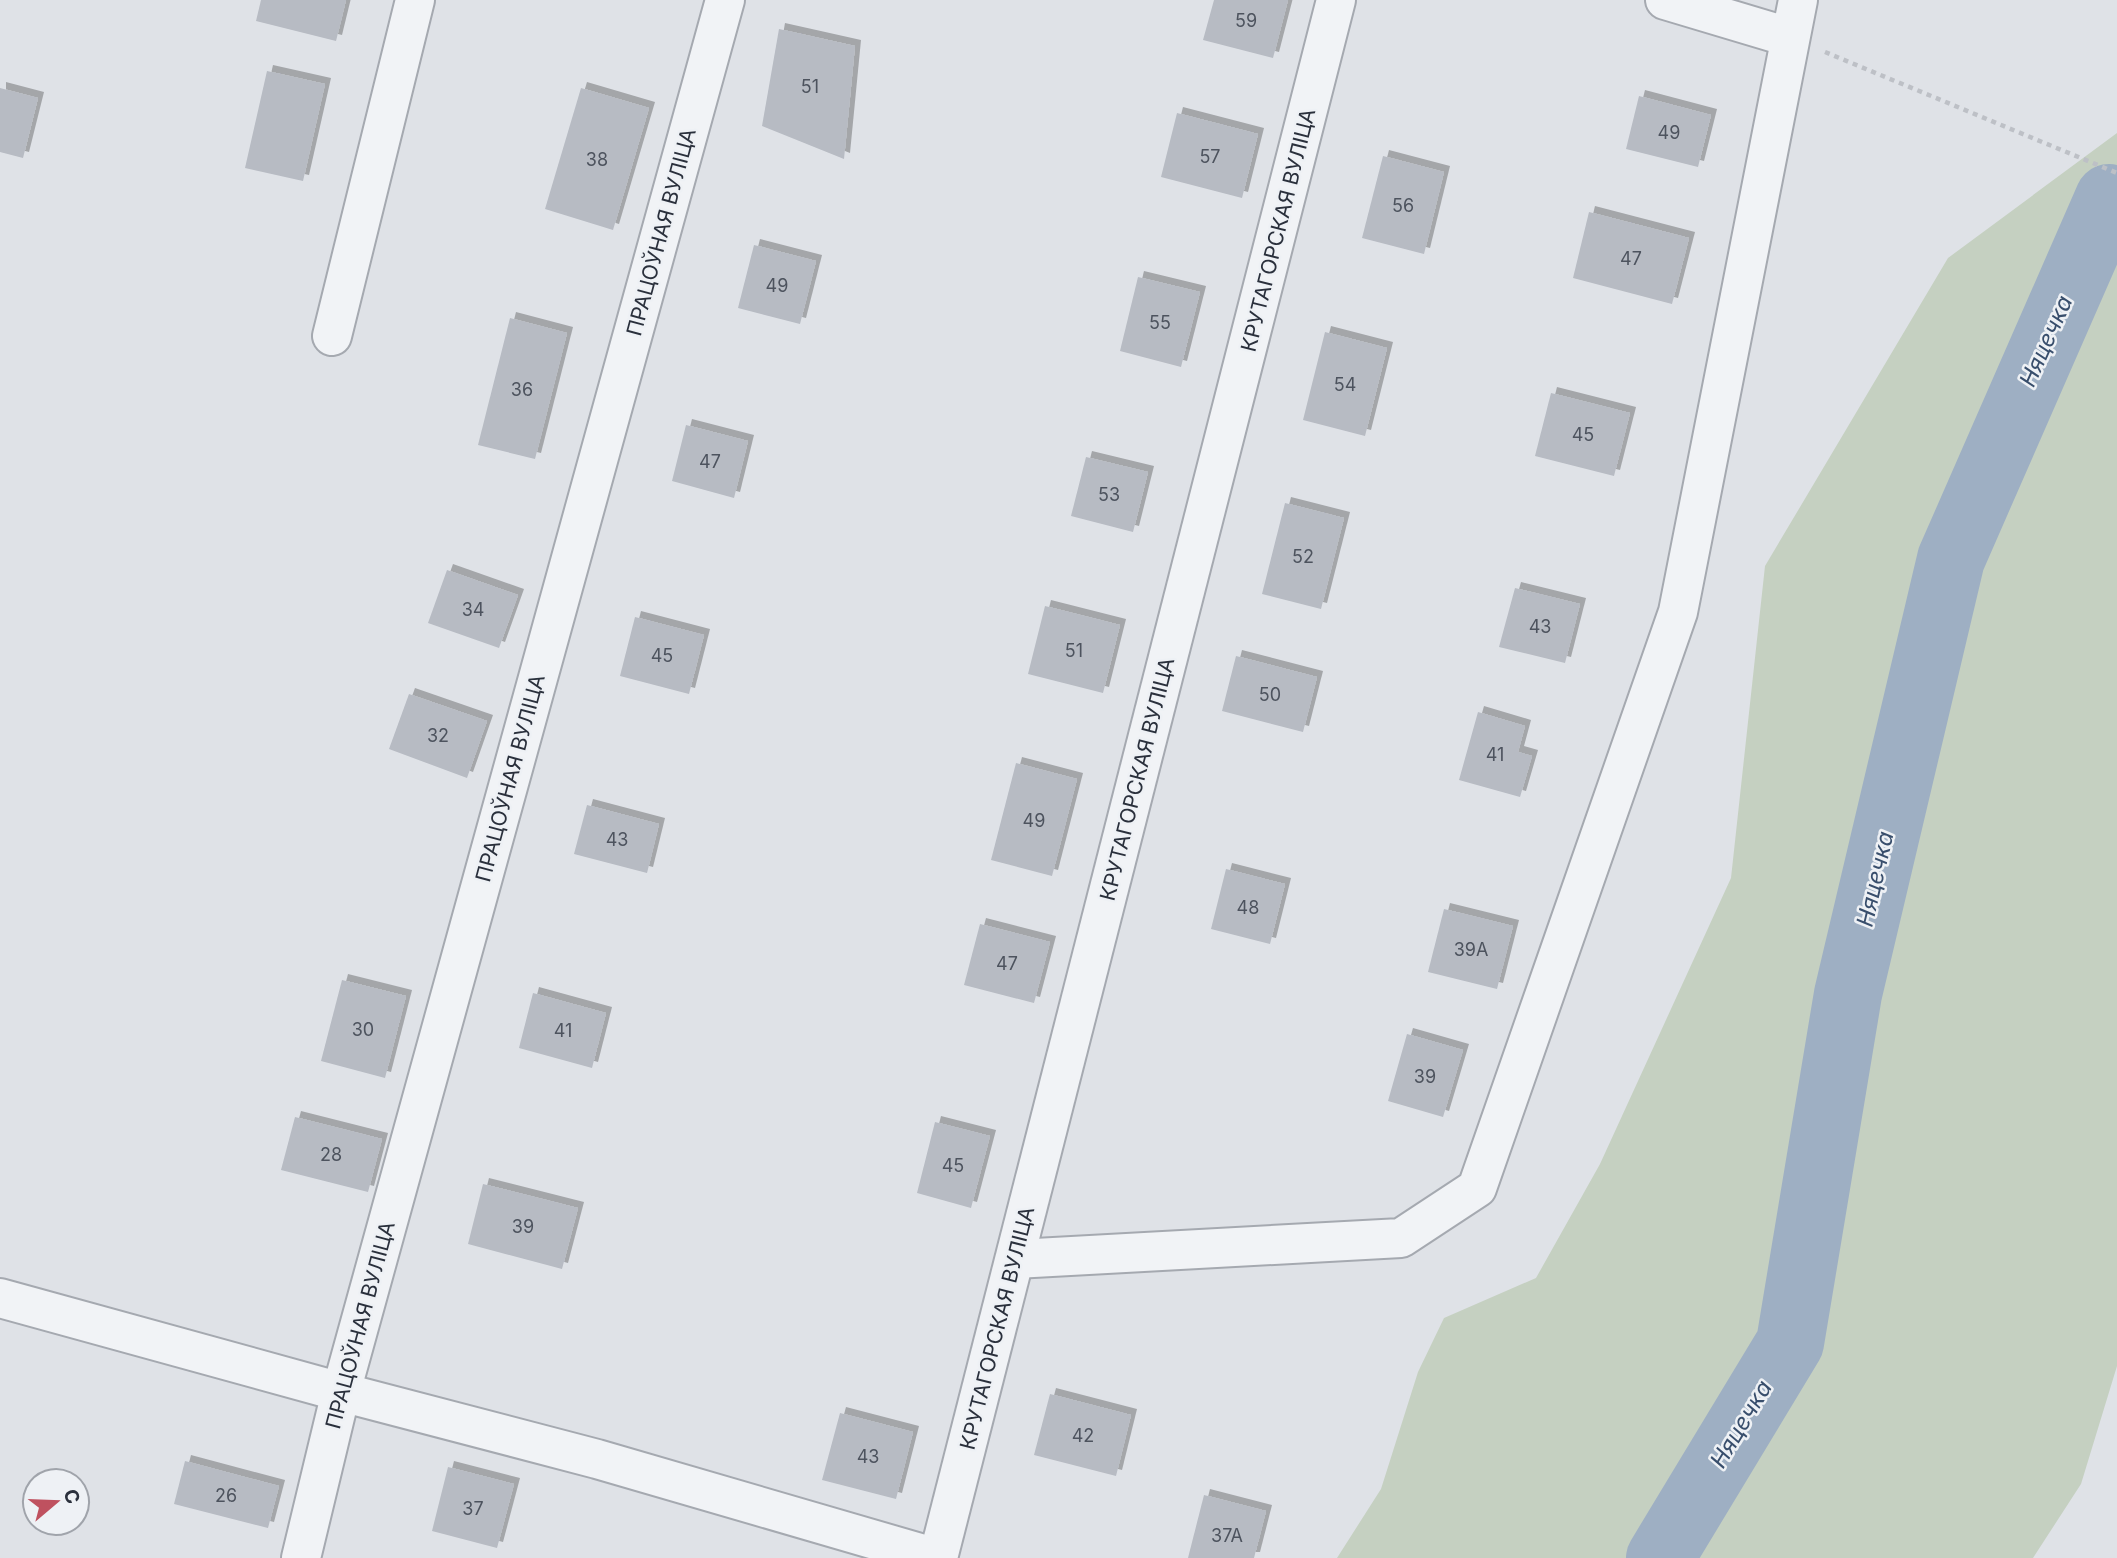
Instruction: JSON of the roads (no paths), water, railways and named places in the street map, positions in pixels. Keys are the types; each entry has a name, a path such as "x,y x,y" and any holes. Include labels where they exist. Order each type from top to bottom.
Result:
{"street":[{"path":"332,335 415,0"},
{"name":"ПРАЦОЎНАЯ ВУЛІЦА","path":"301,1558 341,1392 725,0"},
{"name":"КРУТАГОРСКАЯ ВУЛІЦА","path":"937,1558 1336,0"},
{"path":"1665,0 1788,37"},
{"path":"1015,1259 1401,1238 1477,1188 1678,612 1797,0"},
{"path":"0,1298 597,1459 937,1558"}],"waterway":[{"name":"Няцечка","path":"1660,1558 1790,1343 1848,994 1951,559 2109,198"}]}
